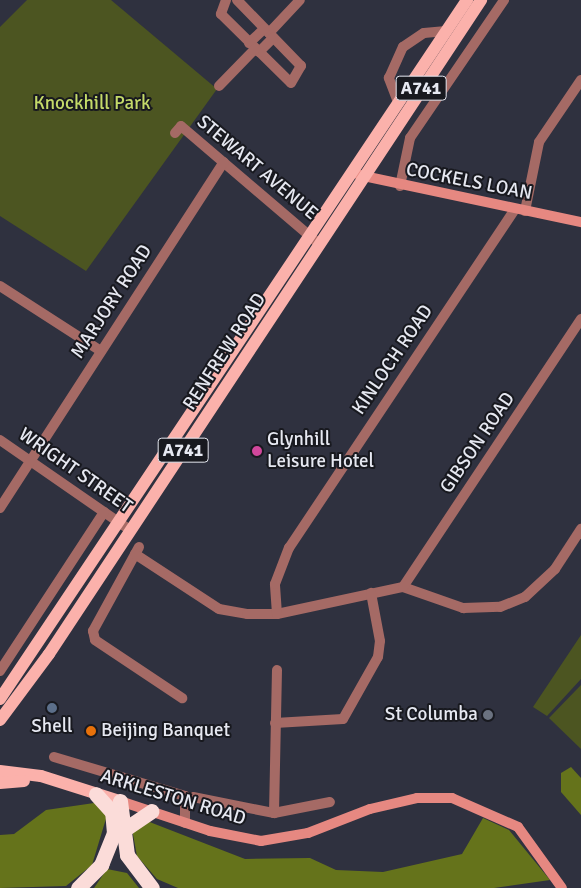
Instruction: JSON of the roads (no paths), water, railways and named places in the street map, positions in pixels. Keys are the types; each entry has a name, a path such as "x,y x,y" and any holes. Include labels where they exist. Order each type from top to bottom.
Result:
{"highway":[{"path":"78,888 101,866 114,832 112,812 96,794"},
{"path":"120,801 130,864 152,888"},
{"path":"125,828 152,811"}],"main road":[{"name":"A741","path":"356,174 398,102 466,0"},
{"name":"A741","path":"356,174 481,0"},
{"name":"RENFREW ROAD","path":"0,720 130,530 356,174"},
{"name":"RENFREW ROAD","path":"0,700 119,522 314,239"},
{"name":"ARKLESTON ROAD","path":"0,771 59,782 120,801"},
{"name":"ARKLESTON ROAD","path":"0,783 29,781 59,782"},
{"path":"0,788 29,781"}],"street":[{"path":"226,0 220,14 291,83 298,77 301,66 237,0"},
{"path":"219,86 300,0"},
{"path":"400,186 410,138 504,0"},
{"path":"398,102 389,78 403,48 424,33 446,31"},
{"path":"520,210 539,142 581,80"},
{"name":"STEWART AVENUE","path":"174,133 181,126 314,239"},
{"name":"MARJORY ROAD","path":"0,508 224,162"},
{"name":"COCKELS LOAN","path":"356,174 400,186 581,222"},
{"name":"KINLOCH ROAD","path":"277,614 275,584 289,548 520,210"},
{"path":"0,286 101,351"},
{"name":"GIBSON ROAD","path":"403,586 581,319"},
{"name":"WRIGHT STREET","path":"0,440 130,530"},
{"path":"0,671 104,512"},
{"path":"182,698 96,640 94,622 137,550 219,609 277,614 403,586 463,608 500,607 525,597 555,568 581,529"},
{"path":"275,723 343,719 378,657 380,641 371,594"},
{"path":"274,813 275,723 278,670"},
{"path":"54,757 185,796 185,822"},
{"path":"193,797 274,813 330,802"},
{"name":"ARKLESTON ROAD","path":"120,801 243,840 276,840 370,809 417,798 452,798 518,827 550,867 562,888"}],"place":[{"name":"Glynhill Leisure Hotel","path":"257,451"},
{"name":"Shell","path":"52,708"},
{"name":"St Columba","path":"488,715"},
{"name":"Beijing Banquet","path":"91,731"}],"park label":[{"name":"Knockhill Park","path":"92,104"}]}
